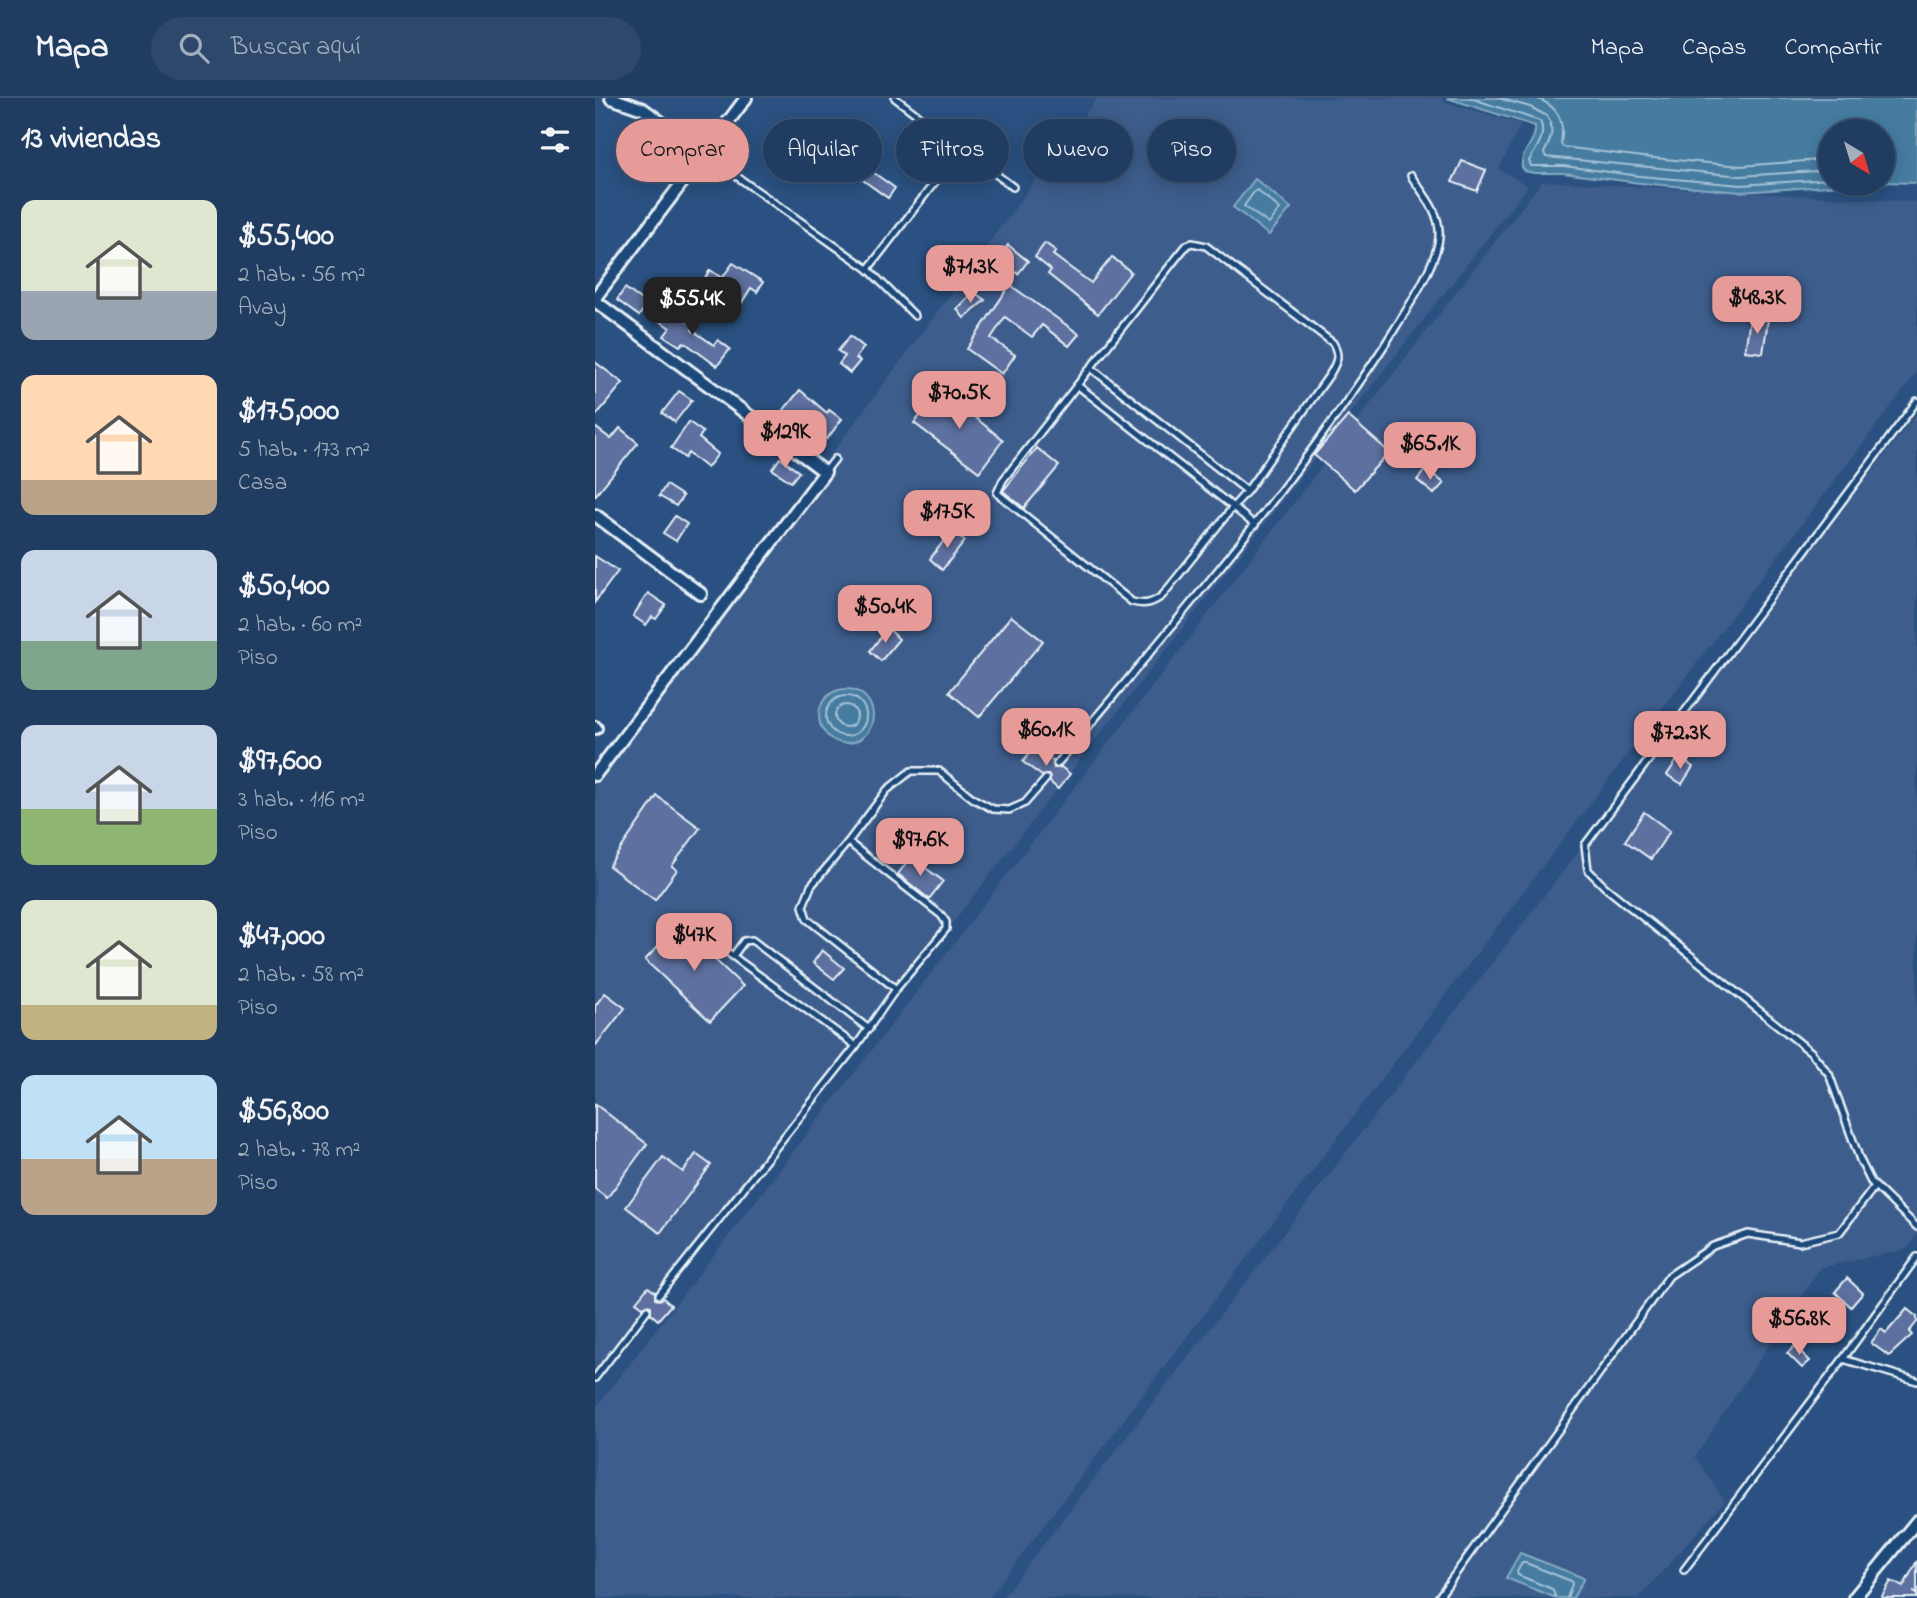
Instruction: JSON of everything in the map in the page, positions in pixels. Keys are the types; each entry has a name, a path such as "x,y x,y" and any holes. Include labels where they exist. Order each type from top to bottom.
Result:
{"street":[{"path":"611,98 643,109 657,119"},
{"path":"730,119 746,98"},
{"path":"595,775 825,472 595,300 683,182"},
{"path":"595,516 701,594"},
{"path":"1854,1598 1917,1521"}],"lane":[{"path":"895,98 923,119"},
{"path":"1057,764 1255,525 1342,410 1398,323 1432,261 1439,237 1435,211 1411,176"},
{"path":"746,182 868,269 915,316"},
{"path":"868,269 935,182"},
{"path":"1006,182 1013,187"},
{"path":"1192,243 1206,246 1333,343 1338,351 1337,362 1330,374 1247,491 1162,596 1153,603 1143,605 1132,602 997,493 1003,480 1077,385 1174,261 1187,245 1192,243"},
{"path":"1091,368 1247,491"},
{"path":"1077,385 1255,525"},
{"path":"1917,401 1585,845 1588,870 1605,887 1811,1052 1829,1074 1860,1160 1875,1186 1917,1227"},
{"path":"825,472 835,459"},
{"path":"896,989 807,919 803,906 811,886 887,790 911,771 939,771 974,799 993,809 1009,810 1025,803 1046,779"},
{"path":"659,1295 856,1046 896,989 946,929 946,922 941,915 848,842"},
{"path":"733,956 744,941 752,940 760,944 869,1029"},
{"path":"712,941 856,1046"},
{"path":"1438,1598 1669,1276 1713,1246 1748,1234 1800,1242 1839,1233 1875,1186"},
{"path":"1684,1570 1917,1257"},
{"path":"595,1378 646,1310"},
{"path":"1843,1359 1917,1381"}],"shaded area":[{"path":"1097,98 1442,98 1442,101 1521,124 1499,169 1528,186 595,1381 595,771 1034,182 1133,182 1133,119 1081,119"},
{"path":"1542,181 1917,202 1917,372 989,1598 595,1598 595,1409"},
{"path":"1917,413 1917,1234 1907,1249 1820,1268 1695,1457 1725,1501 1639,1598 1002,1598"}],"water":[{"path":"1447,98 1917,98 1917,183 1895,182 1895,119 1818,119 1818,187 1741,192 1525,171 1522,167 1523,156 1534,137 1535,126"},
{"path":"1255,179 1291,208 1269,235 1233,207"},
{"path":"846,689 865,697 873,716 865,735 846,743 827,735 819,716 827,697"},
{"path":"1520,1553 1584,1578 1573,1598 1556,1598 1506,1578"}],"building":[{"path":"1462,161 1486,170 1477,191 1452,182"},
{"path":"882,179 895,188 888,198 866,182 882,182"},
{"path":"1045,243 1056,251 1053,255 1091,283 1112,257 1131,272 1098,314 1048,274 1051,270 1035,257"},
{"path":"1008,245 1028,261 1018,274 1017,272 1000,286 985,275"},
{"path":"733,263 763,282 757,292 751,288 737,310 700,286 710,270 722,278"},
{"path":"1010,285 1079,334 1069,346 1042,325 1032,337 1005,317 991,338 1015,355 1002,374 967,349"},
{"path":"625,288 647,304 639,316 617,300"},
{"path":"974,292 985,300 964,318 957,309"},
{"path":"668,307 695,327 692,330 714,345 718,340 730,349 717,366 684,342 680,346 664,336 670,328 658,320"},
{"path":"1750,318 1768,320 1763,353 1745,351"},
{"path":"850,336 864,347 856,358 860,361 850,373 839,364 845,356 838,351"},
{"path":"595,362 623,383 595,417"},
{"path":"800,390 827,413 829,410 842,419 827,439 814,429 809,435 782,412"},
{"path":"941,390 1003,440 979,472 914,423"},
{"path":"679,391 692,400 675,422 662,413"},
{"path":"1348,416 1389,452 1355,490 1314,455"},
{"path":"689,422 703,432 699,438 718,454 707,468 688,453 685,458 671,448"},
{"path":"595,427 611,439 620,428 638,443 595,496"},
{"path":"1037,448 1059,466 1024,508 1003,491"},
{"path":"780,458 799,472 791,482 772,469"},
{"path":"1426,469 1444,483 1434,494 1417,480"},
{"path":"666,485 683,496 676,506 659,496"},
{"path":"675,516 687,524 676,541 663,533"},
{"path":"952,530 965,541 942,570 930,559"},
{"path":"595,556 618,571 595,602"},
{"path":"648,593 666,605 656,619 652,617 646,625 633,616"},
{"path":"1011,616 1043,641 979,717 949,692"},
{"path":"888,628 899,639 881,661 870,651"},
{"path":"1033,748 1053,761 1054,768 1061,767 1070,774 1058,789 1050,782 1049,775 1042,776 1023,762"},
{"path":"1679,757 1693,767 1682,784 1667,775"},
{"path":"657,796 700,828 672,866 677,870 655,900 609,866"},
{"path":"1644,812 1670,831 1651,859 1625,841"},
{"path":"911,857 943,881 929,899 898,874"},
{"path":"678,925 743,986 710,1021 645,960"},
{"path":"822,950 844,968 834,979 813,963"},
{"path":"605,993 625,1008 595,1046 595,1006"},
{"path":"595,1104 647,1144 607,1198 595,1189"},
{"path":"696,1154 711,1165 660,1233 626,1207 663,1157 683,1172"},
{"path":"1847,1278 1863,1293 1851,1307 1835,1292"},
{"path":"648,1287 655,1292 655,1299 663,1298 671,1305 658,1320 651,1314 651,1306 643,1307 636,1302"},
{"path":"1907,1309 1917,1317 1917,1322 1909,1332 1912,1335 1889,1356 1871,1343 1881,1329 1886,1333"},
{"path":"1795,1346 1810,1361 1802,1368 1787,1353"},
{"path":"1917,1561 1917,1593 1913,1592 1917,1598 1881,1598 1891,1581 1903,1587"}]}
